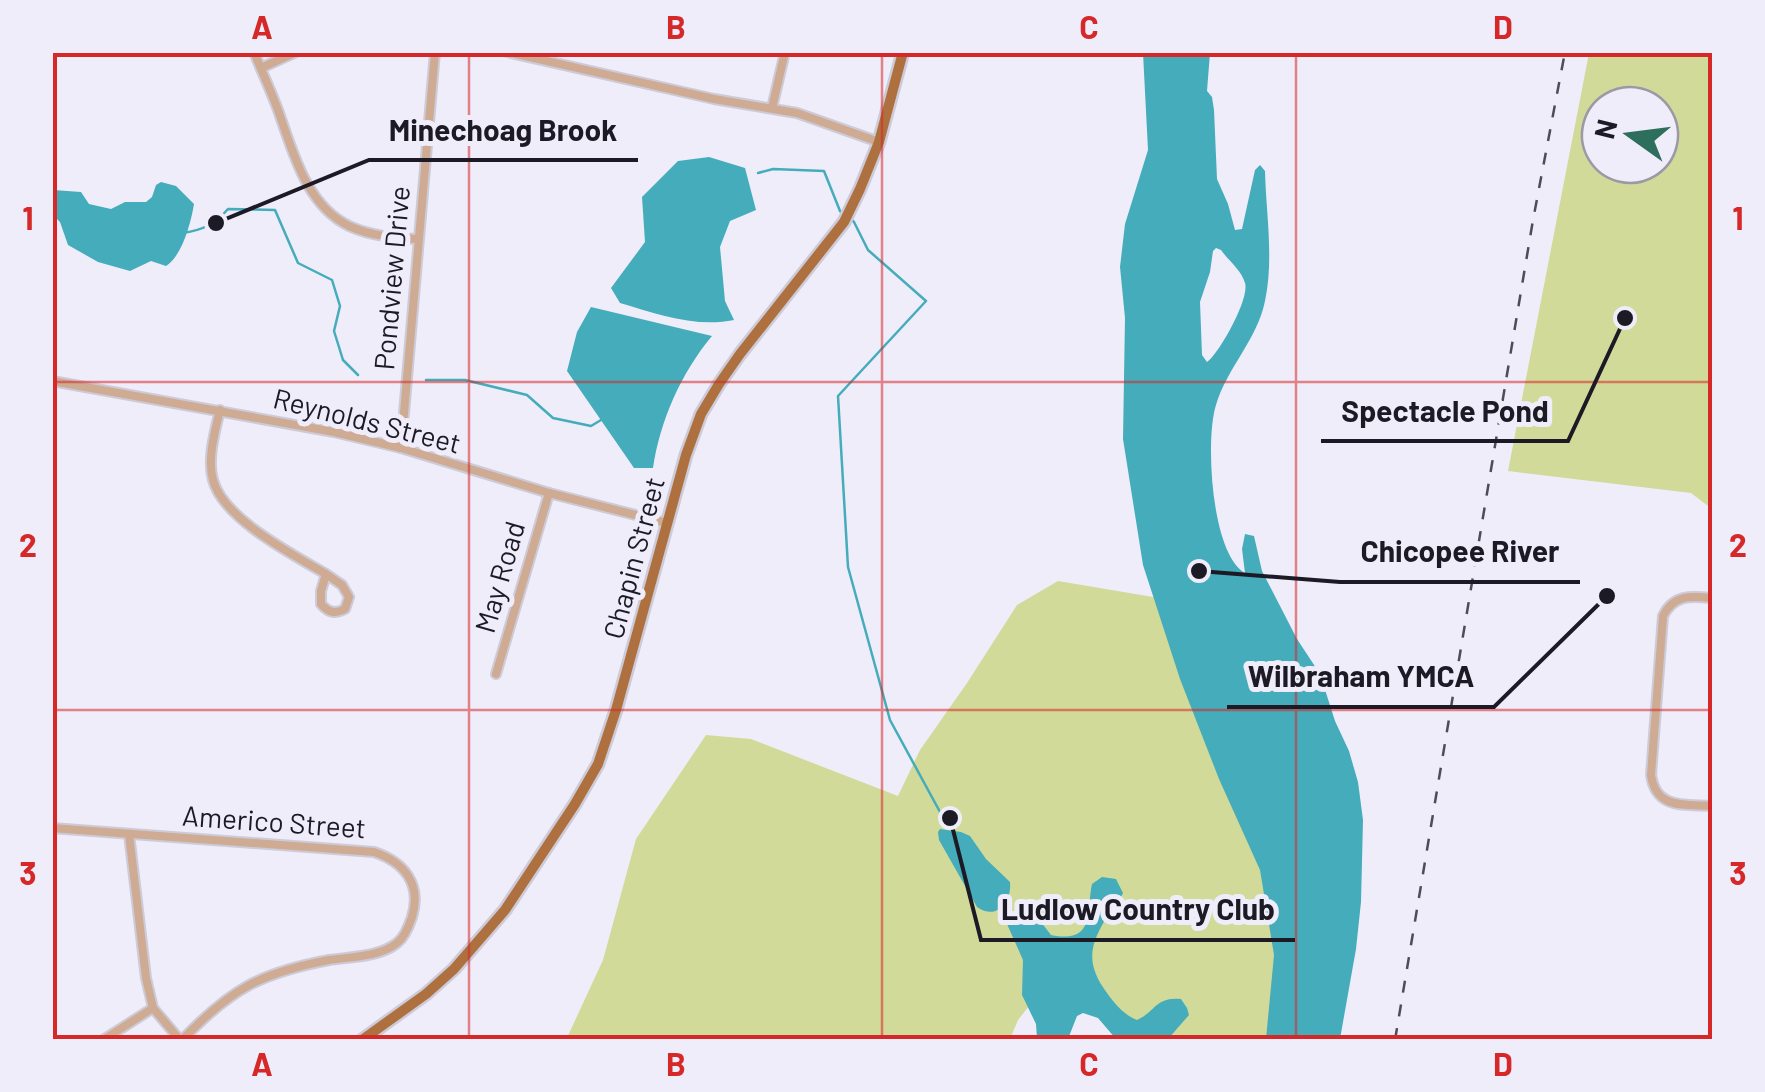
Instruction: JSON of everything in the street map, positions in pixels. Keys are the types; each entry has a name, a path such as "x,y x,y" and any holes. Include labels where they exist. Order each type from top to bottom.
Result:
{"main road":[{"name":"Chapin Street","path":"362,1040 398,1016 454,968 505,910 598,764 686,455 709,399 846,217 879,142 902,52"}],"street":[{"path":"254,52 307,184 324,207 347,225 365,232 418,240"},
{"path":"261,68 296,52"},
{"name":"Pondview Drive","path":"401,448 435,52"},
{"path":"506,52 534,55 714,99 772,108 824,121 879,142"},
{"path":"772,108 785,52"},
{"name":"Reynolds Street","path":"52,381 334,432 668,523"},
{"path":"220,410 212,462 213,482 219,493 256,530 326,574 342,585 348,597 345,609 338,612 326,610 322,604 320,592 326,574"},
{"name":"May Road","path":"496,674 549,492"},
{"path":"1712,598 1679,598 1663,616 1650,776 1657,794 1668,802 1712,806"},
{"name":"Americo Street","path":"52,828 374,852 405,869 416,895 408,927 397,943 362,955 292,968 251,983 210,1010 181,1040"},
{"path":"129,834 153,1008 181,1040"},
{"path":"103,1040 153,1008"}],"green space":[{"path":"1589,53 1708,53 1712,58 1712,509 1691,493 1508,471 1580,99 1580,185 1680,185 1680,85 1583,85"},
{"path":"1058,581 1159,598 1276,884 1275,1039 1132,1039 1049,981 1018,1020 1010,1039 566,1040 603,960 636,839 706,735 751,739 898,796 920,750 1017,605"}],"water":[{"path":"1143,53 1210,53 1207,91 1214,110 1217,179 1235,230 1242,229 1255,170 1260,165 1265,171 1269,252 1268,285 1261,315 1216,405 1211,443 1214,495 1225,544 1245,573 1245,534 1254,536 1262,571 1320,674 1358,782 1363,820 1361,902 1340,1039 1266,1039 1274,955 1260,870 1180,679 1143,565 1123,439 1125,318 1120,267 1125,224 1148,150","holes":["1221,250 1241,274 1245,291 1232,326 1207,362 1202,355 1200,302 1213,251"]},
{"path":"709,157 745,168 756,210 730,221 720,247 725,301 734,320 691,321 620,303 611,288 645,242 642,197 678,161"},
{"path":"161,182 176,186 194,204 181,247 166,266 151,261 130,271 98,262 68,245 60,222 53,215 53,190 81,192 89,204 111,209 125,202 146,202"},
{"path":"591,307 712,336 674,398 653,468 634,468 567,371 577,332"},
{"path":"940,829 970,836 986,859 1010,882 1006,902 997,911 977,907 939,840"},
{"path":"1102,877 1116,879 1123,893 1094,943 1095,972 1117,1005 1137,1020 1161,1002 1181,999 1189,1015 1168,1039 1116,1039 1098,1018 1083,1013 1077,1016 1068,1039 1037,1039 1036,1024 1022,995 1023,960 1007,918 1031,909 1051,935 1076,935 1086,923 1092,884"}],"waterway":[{"path":"758,173 773,169 824,171 843,214"},
{"path":"183,233 208,226 228,209 275,210 298,263 332,280 340,306 334,331 343,360 358,375"},
{"path":"850,218 868,250 926,301 838,396 848,567 890,720 946,823"},
{"path":"426,380 465,380 527,395 553,418 591,426 601,420"}],"railway":[{"path":"1395,1040 1533,220 1565,52"}],"place":[{"name":"Minechoag Brook","path":"216,223"},
{"name":"Spectacle Pond","path":"1625,318"},
{"name":"Chicopee River","path":"1199,571"},
{"name":"Wilbraham YMCA","path":"1607,596"},
{"name":"Ludlow Country Club","path":"950,818"}]}
